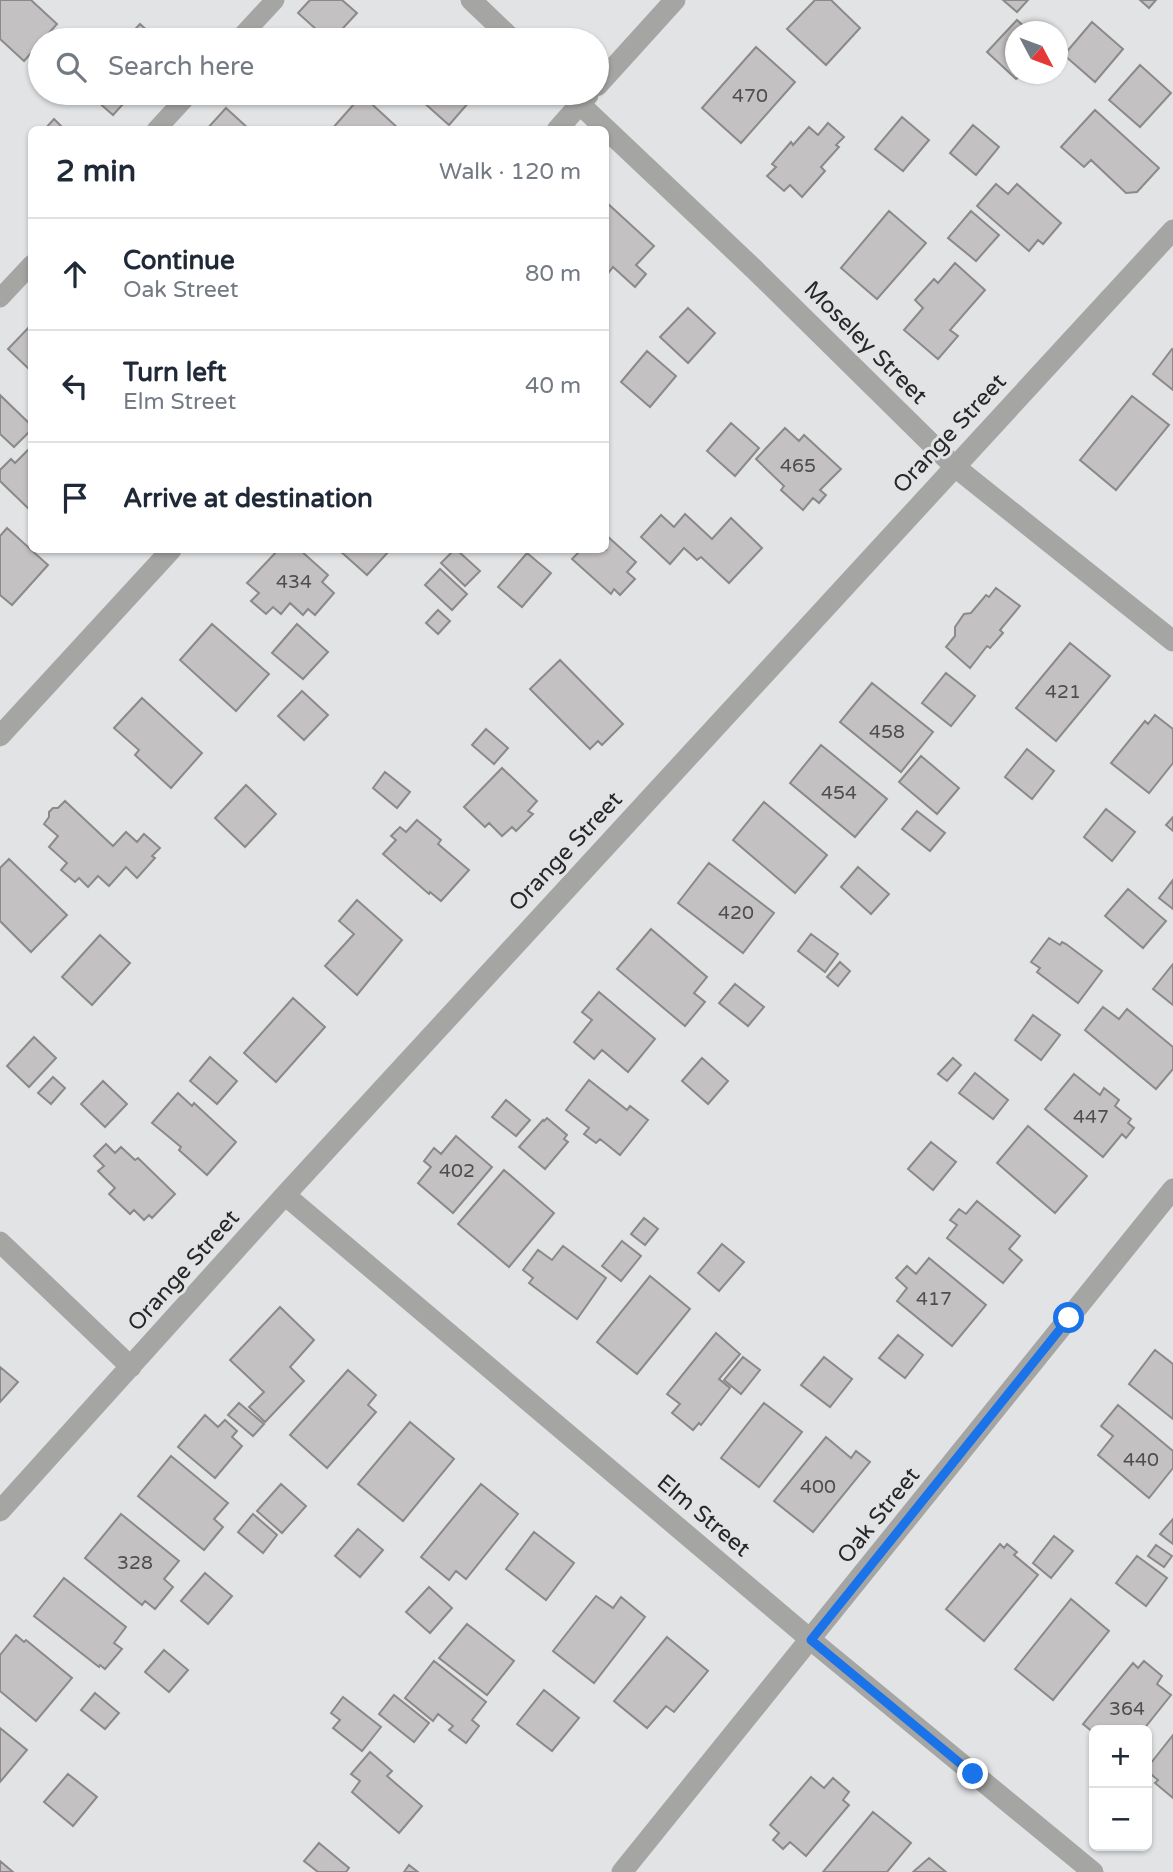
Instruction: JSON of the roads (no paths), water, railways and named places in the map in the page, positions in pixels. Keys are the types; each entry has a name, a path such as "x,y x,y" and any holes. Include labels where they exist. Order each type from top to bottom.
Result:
{"street":[{"path":"471,0 500,28"},
{"path":"609,73 676,0"},
{"path":"560,126 573,105"},
{"name":"Moseley Street","path":"588,105 954,466 1173,641"},
{"name":"Orange Street","path":"0,1511 285,1195 1173,230"},
{"path":"0,736 168,553"},
{"name":"Oak Street","path":"622,1872 1173,1189"},
{"name":"Elm Street","path":"285,1195 811,1640 1093,1872"},
{"path":"0,1242 131,1367"}],"lane":[{"path":"249,28 275,0"},
{"path":"160,126 179,105"},
{"path":"0,298 28,268"}]}
